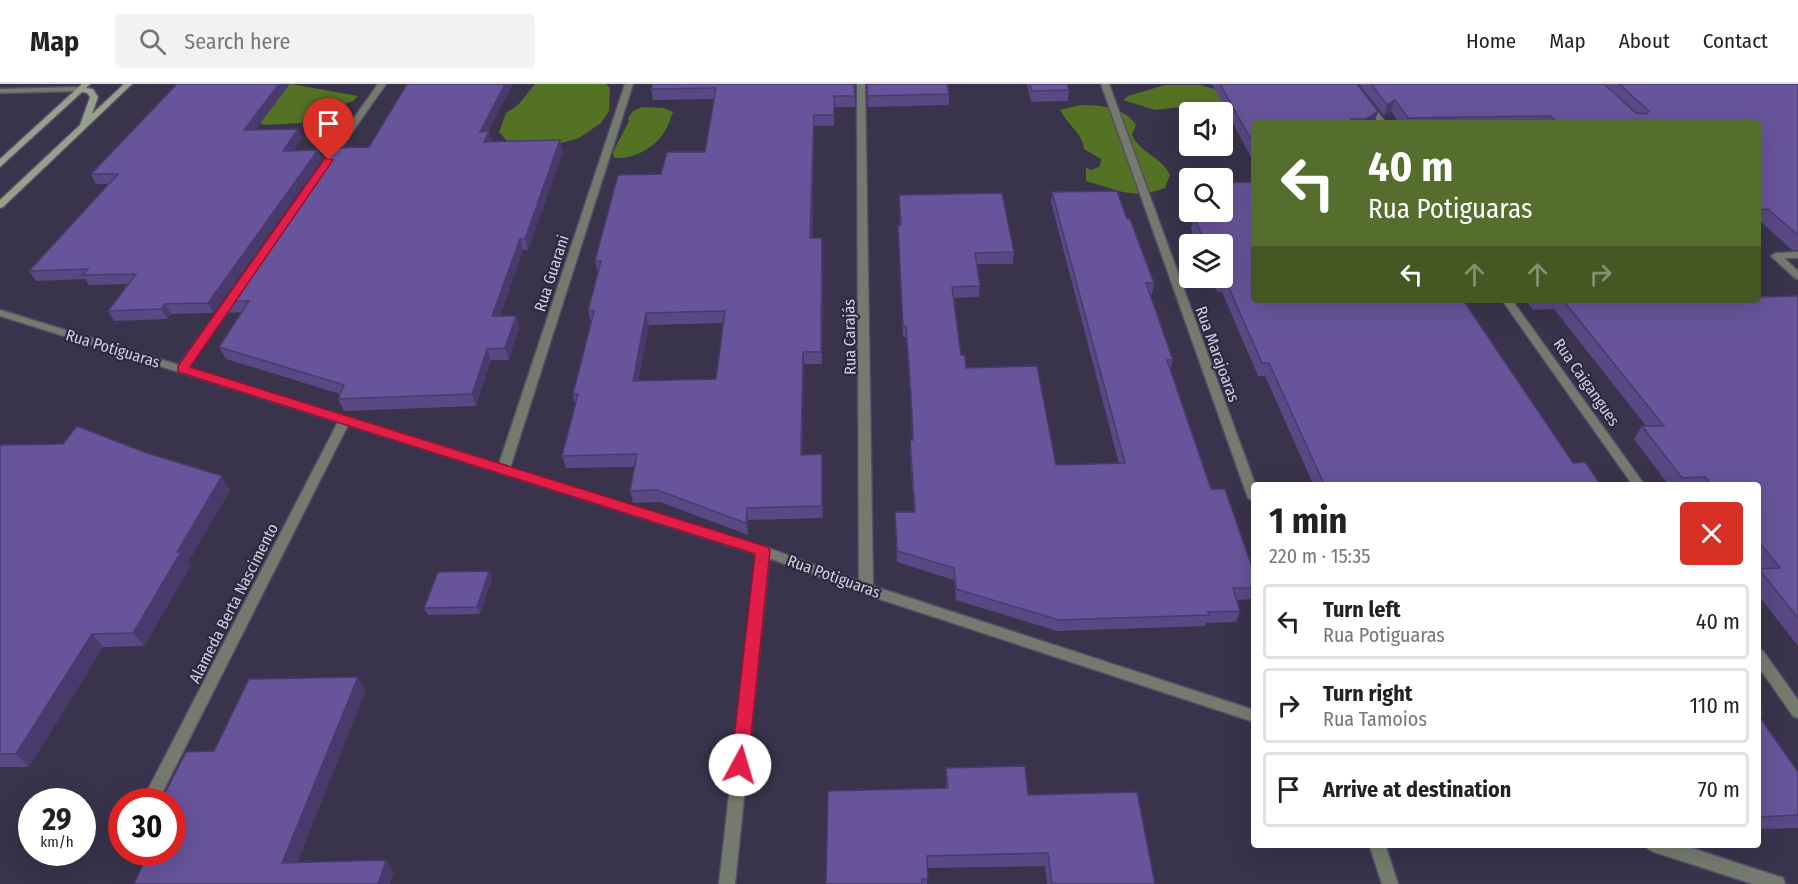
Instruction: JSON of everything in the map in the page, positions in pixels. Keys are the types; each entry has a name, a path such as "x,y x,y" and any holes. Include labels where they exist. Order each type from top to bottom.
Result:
{"main road":[{"path":"0,205 128,84"},
{"path":"0,164 83,87 94,97 84,127"}],"street":[{"path":"322,170 382,84"},
{"name":"Rua Guarani","path":"503,470 628,84"},
{"name":"Rua Carajás","path":"861,84 866,589"},
{"name":"Rua Marajoaras","path":"1104,84 1251,490"},
{"path":"1352,84 1380,120"},
{"path":"0,91 83,87"},
{"path":"1798,255 1776,256 1798,276"},
{"path":"182,369 242,284"},
{"name":"Rua Caigangues","path":"1509,303 1637,482"},
{"name":"Rua Potiguaras","path":"0,313 763,551 866,589 1251,715"},
{"name":"Alameda Berta Nascimento","path":"157,788 345,420"},
{"path":"727,884 763,551"},
{"path":"1761,659 1798,712"},
{"path":"1378,848 1390,884"},
{"path":"1666,848 1777,884"}],"green space":[{"path":"268,84 291,84 358,96 353,101 301,123 265,125 238,117"},
{"path":"535,84 606,84 610,88 609,111 601,123 579,138 555,145 508,142 499,132 506,113 518,105"},
{"path":"1165,85 1200,85 1232,94 1232,102 1179,102 1179,107 1155,110 1123,100 1128,96"},
{"path":"1080,105 1111,108 1131,119 1136,125 1132,135 1140,147 1162,163 1170,175 1165,188 1154,192 1134,193 1086,181 1086,168 1092,170 1100,166 1101,159 1084,149 1081,138 1060,110"},
{"path":"642,107 664,108 673,112 666,129 653,145 641,152 628,157 614,158 613,152 629,121 628,118 633,111"}],"building":[{"path":"177,84 279,84 244,130 298,129 283,151 318,150 208,303 165,304 161,309 108,311 136,274 82,275 88,269 29,271 118,174 91,174"},
{"path":"407,84 505,84 480,132 489,131 484,142 560,140 525,239 520,239 492,316 516,316 505,348 487,349 472,394 338,399 344,385 219,347 249,301 223,301 332,148 369,147"},
{"path":"653,84 854,84 855,96 834,96 834,115 814,115 810,238 822,238 821,352 803,352 801,455 822,454 822,506 747,508 746,523 657,490 630,491 637,454 562,456 578,394 573,394 594,311 588,311 601,261 595,261 618,175 661,174 667,152 705,152 716,88 651,89","holes":["725,311 716,379 633,381 646,313"]},
{"path":"867,84 947,84 949,94 867,96"},
{"path":"1030,84 1067,84 1069,90 1032,91"},
{"path":"1220,84 1357,84 1378,111 1366,119 1251,120 1251,140 1233,107 1233,102 1230,102"},
{"path":"1371,84 1604,84 1636,113 1647,114 1649,111 1619,84 1798,84 1798,235 1768,209 1761,210 1761,120 1554,120 1551,116 1408,118 1395,100 1387,105"},
{"path":"1251,182 1251,303 1465,303 1573,463 1585,462 1599,482 1323,482 1269,363 1262,363 1229,288 1233,288 1233,234 1202,234 1196,222 1233,222 1233,183"},
{"path":"1117,191 1127,219 1130,219 1154,283 1146,283 1173,360 1167,360 1211,489 1225,489 1251,564 1251,588 1233,588 1240,611 1208,612 1209,615 1059,620 956,589 954,568 897,551 895,512 915,512 910,440 913,440 911,396 906,326 903,326 898,225 901,225 899,195 1002,193 1014,252 975,253 980,286 952,287 961,355 965,355 966,368 1037,366 1056,465 1125,463 1052,192"},
{"path":"1798,296 1798,618 1761,572 1761,569 1780,568 1761,545 1761,482 1709,482 1705,477 1682,478 1642,426 1664,426 1565,303 1761,303 1761,297"},
{"path":"77,426 144,452 222,476 177,552 181,552 133,633 92,634 16,754 0,754 0,445 63,444"},
{"path":"489,571 477,607 424,608 438,572"},
{"path":"358,677 282,863 386,860 378,884 134,884 142,866 186,866 186,788 168,788 186,752 214,751 249,679"},
{"path":"1761,719 1798,772 1798,815 1761,817"},
{"path":"1025,766 1028,795 1137,792 1155,884 1052,884 1048,853 927,856 928,879 922,879 922,884 826,884 828,791 948,788 946,768"}],"route":[{"path":"329,160 182,369 763,551 740,765"}]}
